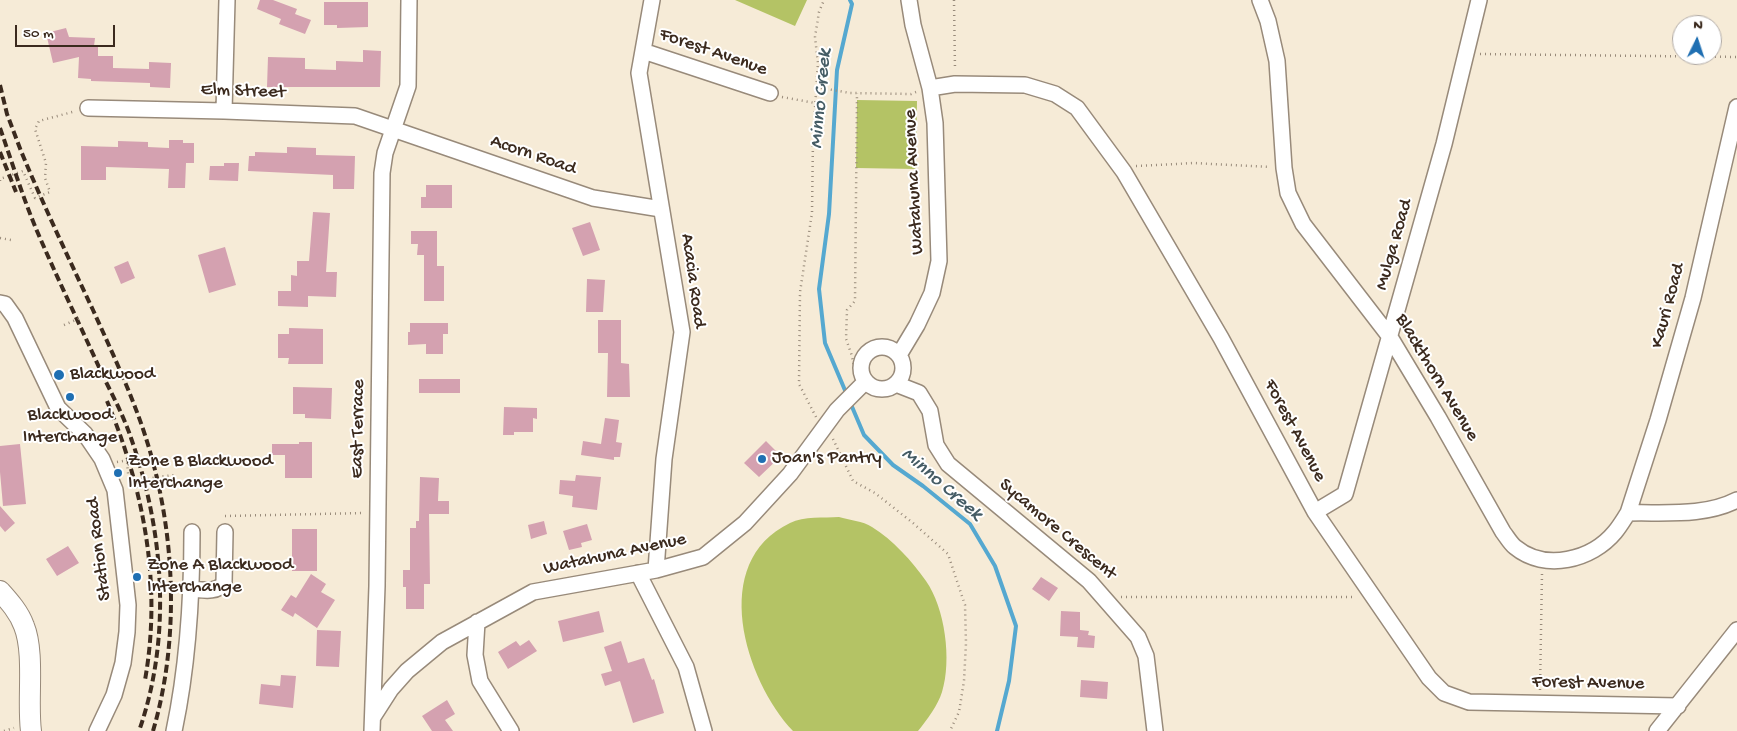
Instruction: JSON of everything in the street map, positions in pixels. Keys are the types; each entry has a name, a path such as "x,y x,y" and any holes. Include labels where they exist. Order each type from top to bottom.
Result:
{"main road":[{"path":"0,591 13,606 25,626 29,649 22,730"}],"street":[{"path":"224,111 227,0"},
{"name":"East Terrace","path":"372,724 377,586 382,174 385,153 408,86 409,0"},
{"name":"Acacia Road","path":"652,0 639,73 682,332 664,459 656,570"},
{"name":"Watahuna Avenue","path":"899,355 917,325 932,292 939,261 935,124 930,88 908,0"},
{"name":"Blackthorn Avenue","path":"1260,0 1268,21 1277,61 1284,168 1288,194 1303,224 1390,337 1503,532 1515,547 1536,558 1561,561 1584,556 1603,544 1615,532 1628,513"},
{"name":"Mulga Road","path":"1315,512 1345,494 1444,144 1479,0"},
{"name":"Forest Avenue","path":"643,51 770,93"},
{"name":"Forest Avenue","path":"930,88 955,84 1025,85 1055,94 1077,108 1121,168 1221,338 1315,512 1430,678 1444,693 1469,702 1678,706"},
{"name":"Kauri Road","path":"1628,513 1658,420 1693,298 1737,107"},
{"name":"Elm Street","path":"88,108 355,116 394,128"},
{"name":"Acorn Road","path":"394,128 592,198 661,209"},
{"name":"Station Road","path":"0,302 5,304 15,318 58,408 85,434 102,459 114,490 125,578 127,632 123,663 114,695 97,731"},
{"path":"880,346 888,348 899,355 903,369 902,376 896,384 882,390 859,388 861,361 867,352 880,346"},
{"name":"Sycamore Crescent","path":"896,384 919,394 923,400 930,411 936,445 948,464 1089,581 1138,636 1146,656 1155,731"},
{"name":"Watahuna Avenue","path":"372,724 390,688 442,642 533,592 656,570 703,557 745,523 790,474 822,429 859,388"},
{"path":"1628,513 1694,512 1725,506 1737,500"},
{"path":"174,731 183,688 192,589 192,532"},
{"path":"192,589 215,590 224,583 225,532"},
{"path":"638,573 686,668 704,731"},
{"path":"477,622 475,655 480,681 511,731"},
{"path":"1657,731 1737,630"}],"path":[{"path":"824,0 819,12 815,37 818,63 813,138 812,213 800,292 799,384 822,429 833,440 853,481 875,493 914,523 948,554 965,605 966,643 964,681 958,712 950,731"},
{"path":"954,0 955,84"},
{"path":"1466,53 1737,57"},
{"path":"816,88 857,93 911,94 930,88"},
{"path":"770,93 789,100 815,104"},
{"path":"857,93 855,301 847,310 846,338 859,388"},
{"path":"0,181 0,179 23,171 35,198 50,192 45,178 46,163 35,129 39,121 88,108"},
{"path":"1121,168 1143,165 1194,164 1284,168"},
{"path":"0,238 11,240"},
{"path":"64,325 80,318"},
{"path":"113,460 115,462 123,461 127,463 129,482 131,484 156,477 175,475"},
{"path":"225,516 378,513"},
{"path":"1540,703 1542,559"},
{"path":"1105,597 1374,596"},
{"path":"4,731 22,730"}],"green space":[{"path":"735,0 807,0 795,26"},
{"path":"857,100 917,101 916,169 856,168"},
{"path":"839,517 868,525 880,532 895,545 926,581 938,605 945,635 945,679 938,702 918,731 793,731 776,709 761,682 749,653 743,623 742,593 749,565 765,541 790,523 808,518"}],"building":[{"path":"260,0 273,0 297,9 295,14 311,20 305,34 279,24 281,19 257,9"},
{"path":"324,2 368,2 368,27 337,28 337,25 324,25"},
{"path":"66,28 69,37 95,38 94,46 98,46 98,56 113,56 113,68 149,69 149,62 171,63 170,88 150,87 150,83 91,81 91,79 78,78 79,57 53,63 46,33"},
{"path":"363,50 381,51 380,87 267,87 268,57 305,58 305,69 336,70 336,61 363,62"},
{"path":"169,140 183,140 183,143 194,143 194,163 186,163 185,188 168,188 169,169 106,167 106,180 81,180 81,146 118,147 118,141 148,142 148,147 169,148"},
{"path":"287,147 316,148 316,155 355,156 354,189 333,189 333,175 248,171 249,156 255,156 255,152 287,153"},
{"path":"224,163 239,163 238,181 209,180 210,166 224,166"},
{"path":"426,185 452,185 452,208 421,208 421,197 426,197"},
{"path":"313,212 330,213 326,272 337,272 336,297 308,296 308,307 278,306 278,291 291,291 291,275 297,276 297,261 309,261"},
{"path":"590,222 600,250 583,256 572,228"},
{"path":"411,231 437,231 437,266 444,266 444,301 424,301 424,255 417,255 418,244 411,244"},
{"path":"225,247 236,285 209,293 198,255"},
{"path":"128,261 135,278 121,284 114,267"},
{"path":"587,279 605,280 603,312 586,312"},
{"path":"598,320 621,320 621,363 629,364 630,397 607,397 608,353 598,353"},
{"path":"410,323 448,323 448,334 443,334 443,354 426,354 426,344 408,345"},
{"path":"289,328 323,329 323,364 288,364 289,358 278,358 278,334 289,334"},
{"path":"419,379 460,379 460,393 419,393"},
{"path":"293,387 332,388 331,419 305,418 305,414 293,414"},
{"path":"504,407 537,408 537,419 533,418 533,432 514,432 514,435 503,435"},
{"path":"605,418 619,420 616,442 622,443 620,457 614,457 614,460 581,455 583,441 601,444"},
{"name":"Joan's Pantry","path":"766,441 781,456 759,477 744,463"},
{"path":"299,442 312,442 312,478 285,478 285,455 272,455 272,444 299,444"},
{"path":"20,444 26,504 3,506 0,446"},
{"path":"576,475 601,477 597,510 572,507 573,496 559,494 560,480 575,481"},
{"path":"420,477 439,478 438,501 449,501 449,514 429,514 430,584 424,584 424,609 406,609 406,587 403,587 403,570 410,570 410,528 416,528 416,521 419,521"},
{"path":"0,506 15,523 5,532 0,526"},
{"path":"544,521 547,534 531,539 528,525"},
{"path":"587,524 592,540 581,543 582,547 569,550 563,531"},
{"path":"292,529 317,529 317,571 292,571"},
{"path":"68,546 79,563 57,576 46,559"},
{"path":"311,574 326,584 321,592 335,600 317,628 295,613 293,617 281,610 291,595 296,598"},
{"path":"1041,577 1058,588 1049,601 1032,589"},
{"path":"599,611 604,632 563,642 558,621"},
{"path":"1061,611 1080,612 1080,630 1089,631 1088,635 1095,636 1094,648 1077,647 1078,637 1060,636"},
{"path":"317,630 341,631 339,667 316,666"},
{"path":"529,640 537,651 508,669 498,652 516,641 520,646"},
{"path":"621,641 628,663 644,658 652,680 654,679 664,713 633,723 620,681 605,686 601,674 612,671 604,647"},
{"path":"281,675 296,676 293,708 259,704 261,684 280,686"},
{"path":"1081,680 1108,682 1107,699 1080,697"},
{"path":"447,700 455,714 445,720 453,731 432,731 422,716"}],"waterway":[{"name":"Minno Creek","path":"847,395 825,343 819,289 829,214 837,70 852,4 850,0"},
{"name":"Minno Creek","path":"850,402 864,435 893,465 923,486 970,524 995,566 1016,626 1009,681 997,731"}],"railway":[{"path":"0,85 7,114 21,151 139,416 154,468 168,542 171,619 162,695 153,731"},
{"path":"0,128 37,231 122,414 142,473 151,510 160,584 160,622 156,659 139,731"},
{"path":"0,152 16,192"},
{"path":"107,401 131,469 140,503 146,538 151,608 150,644 145,680"}],"place":[{"name":"Blackwood","path":"59,375"},
{"name":"Blackwood Interchange","path":"70,397"},
{"name":"Joan's Pantry","path":"762,459"},
{"name":"Zone B Blackwood Interchange","path":"118,473"},
{"name":"Zone A Blackwood Interchange","path":"137,577"}]}
